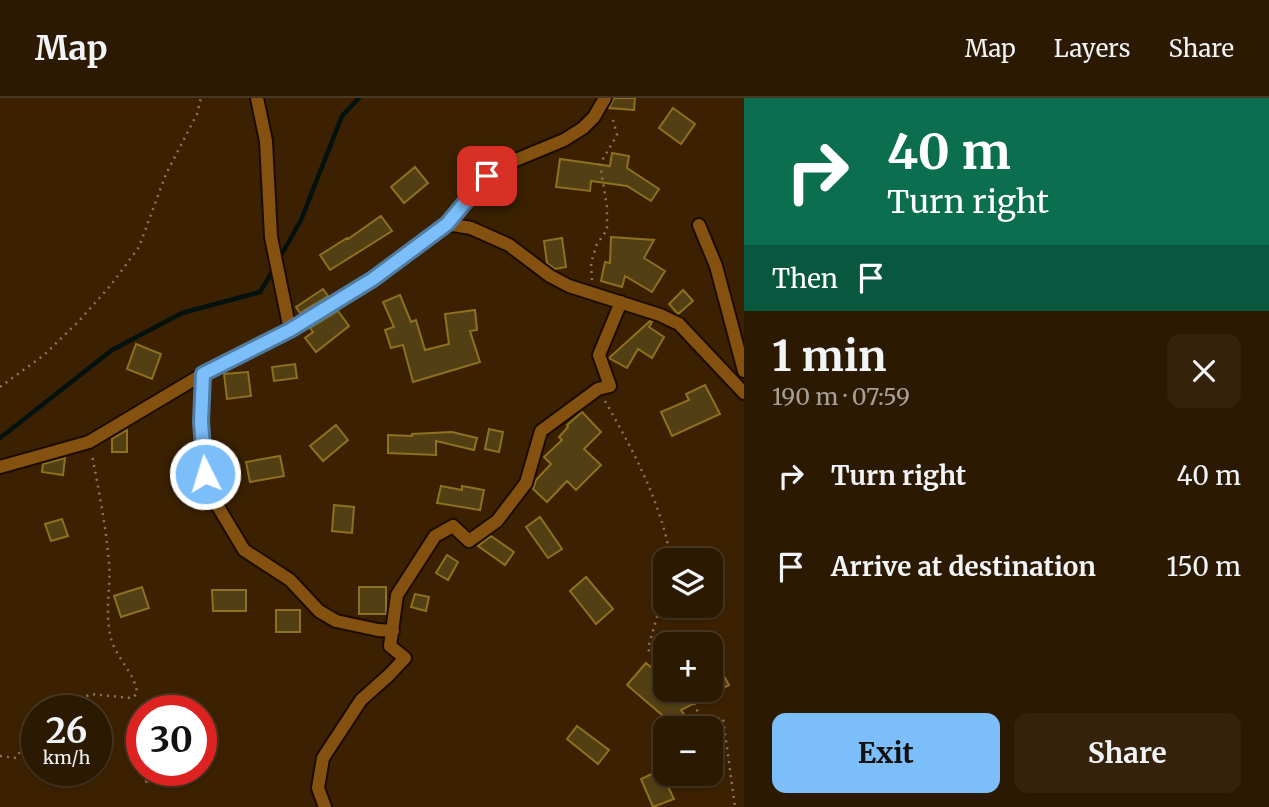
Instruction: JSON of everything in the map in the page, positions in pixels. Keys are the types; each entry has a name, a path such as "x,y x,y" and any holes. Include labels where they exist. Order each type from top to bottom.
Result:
{"street":[{"path":"257,98 266,141 271,237 290,330"},
{"path":"0,467 89,442 203,374 290,330 373,279 447,224 487,176 506,164 564,140 583,128 594,117 605,99"},
{"path":"447,224 471,228 509,245 550,276 679,324 744,393"},
{"path":"699,225 716,266 744,371"},
{"path":"324,807 318,788 323,758 361,700 405,658 390,646 397,595 435,536 453,526 469,541 497,521 526,483 541,431 598,389 610,386 599,355 621,302"},
{"path":"203,374 201,422 205,474 210,493 244,550 290,580 319,611 336,621 378,631 394,631"}],"path":[{"path":"0,387 44,355 78,321 111,285 139,247 166,174 197,114 201,98"},
{"path":"594,294 591,263 597,244 607,230 607,207 600,164 617,135 605,99"},
{"path":"598,389 654,495 669,548"},
{"path":"89,442 103,514 109,565 110,635 137,692 130,698 112,696"},
{"path":"653,656 648,648 657,618"},
{"path":"694,702 701,720 723,718 735,807"},
{"path":"0,756 16,758 21,750"}],"building":[{"path":"614,98 635,98 634,110 609,108"},
{"path":"673,108 695,124 681,144 659,128"},
{"path":"612,153 629,156 627,168 659,189 651,201 627,186 591,181 590,191 556,187 560,159 610,166"},
{"path":"415,167 428,183 404,203 391,187"},
{"path":"381,216 392,231 330,270 320,255"},
{"path":"611,237 654,240 644,258 665,271 652,292 625,276 622,287 601,281 605,262 610,263"},
{"path":"562,238 566,267 555,269 547,263 544,241"},
{"path":"323,289 328,296 300,313 296,307"},
{"path":"683,290 693,301 678,314 669,304"},
{"path":"400,295 411,322 416,320 425,350 449,344 445,314 475,310 477,330 470,331 480,362 413,382 403,345 391,348 385,330 394,327 383,302"},
{"path":"338,311 349,326 316,352 305,338 313,332 310,328"},
{"path":"652,322 649,327 664,337 652,358 638,349 627,368 609,358"},
{"path":"136,344 161,354 152,379 127,369"},
{"path":"295,364 297,378 274,381 272,367"},
{"path":"248,372 251,396 227,399 224,374"},
{"path":"705,385 720,414 672,436 661,412 689,400 686,394"},
{"path":"582,412 601,432 584,449 601,465 576,490 567,481 547,502 533,489 536,480 551,464 544,457 562,440 559,437 567,425"},
{"path":"336,425 348,440 323,461 310,446"},
{"path":"489,429 503,432 499,452 485,449"},
{"path":"127,430 127,452 112,452 112,439"},
{"path":"452,432 477,438 474,450 436,441 436,455 388,453 388,435 412,436"},
{"path":"280,456 284,476 250,482 246,462"},
{"path":"65,458 63,475 42,472 43,464"},
{"path":"441,486 484,490 480,510 437,503"},
{"path":"334,505 354,507 352,533 332,531"},
{"path":"540,517 562,549 548,558 526,527"},
{"path":"62,519 68,536 51,541 45,524"},
{"path":"491,536 514,552 505,565 478,546"},
{"path":"447,555 458,562 448,580 436,573"},
{"path":"586,577 613,609 596,624 570,591"},
{"path":"142,587 149,608 121,617 114,596"},
{"path":"359,587 386,587 386,614 359,614"},
{"path":"212,590 246,590 246,611 213,611"},
{"path":"415,594 429,597 426,611 411,607"},
{"path":"276,610 300,610 300,632 276,632"},
{"path":"646,663 653,669 653,702 696,702 681,710 685,716 663,716 627,685"},
{"path":"723,674 729,685 723,688"},
{"path":"577,726 609,750 598,764 567,739"},
{"path":"653,773 653,786 668,786 674,799 653,807 641,779"}],"waterway":[{"path":"279,259 301,220 342,116 359,98"},
{"path":"0,438 112,350 182,313 260,292 275,267"}],"route":[{"path":"205,474 201,422 203,374 290,330 373,279 447,224 487,176"}]}
